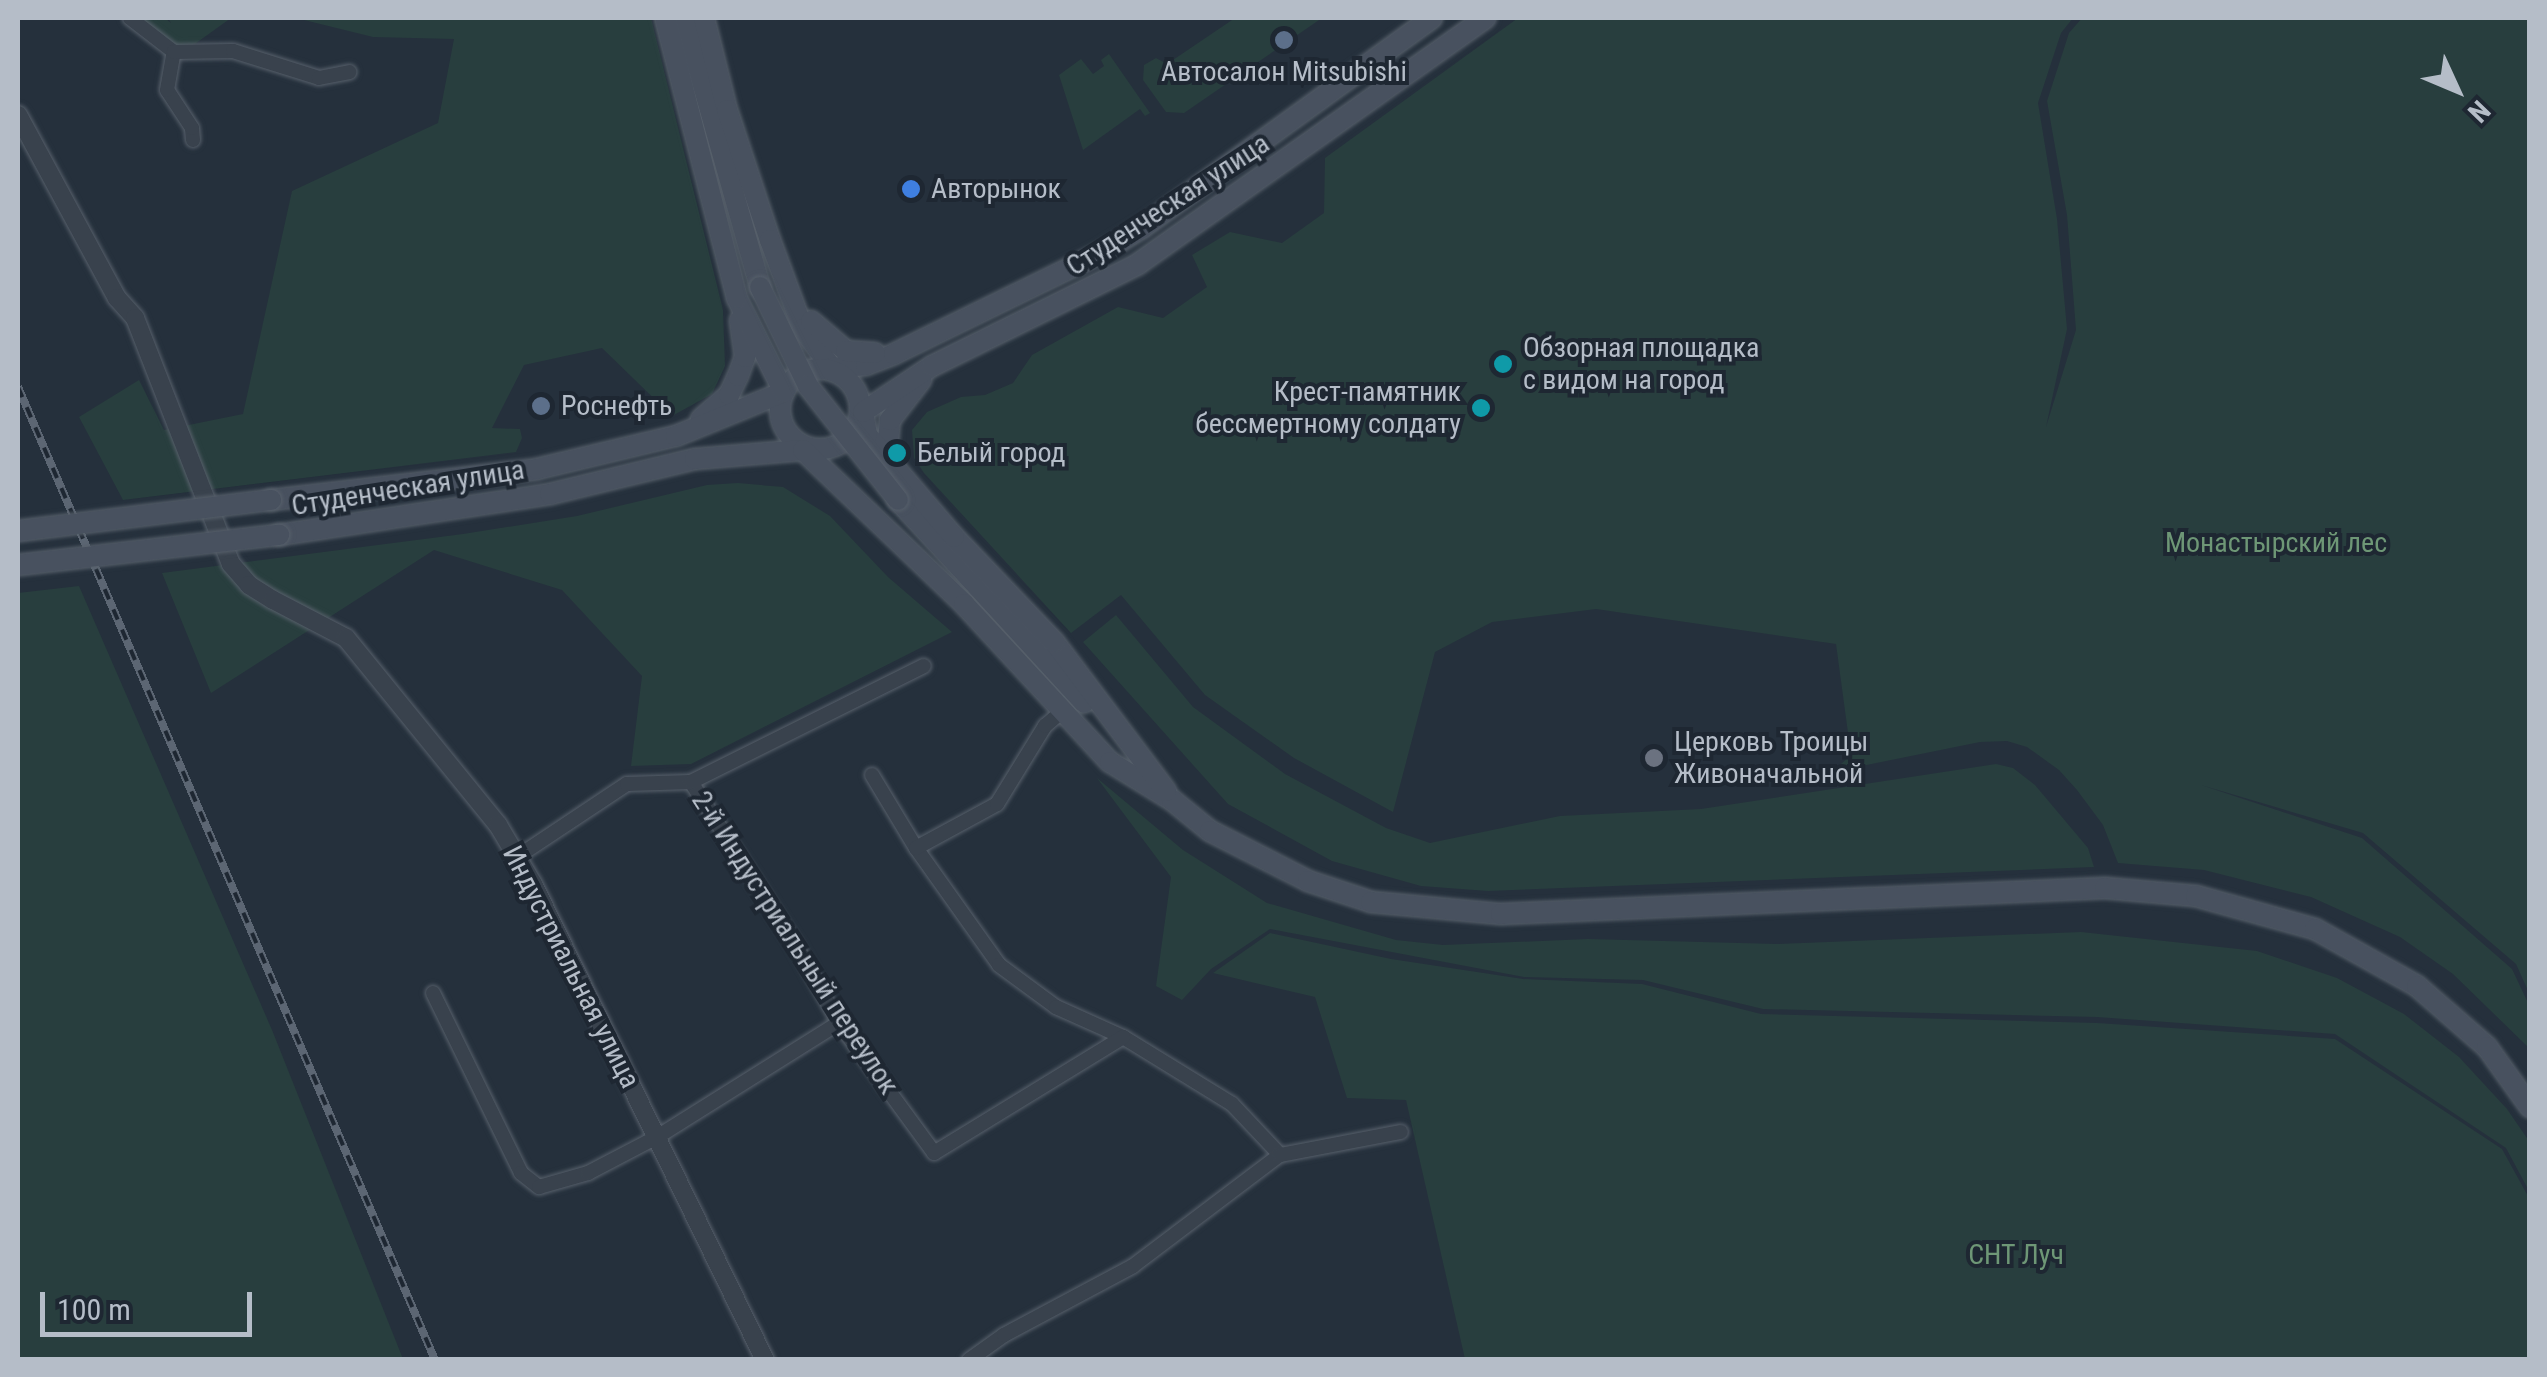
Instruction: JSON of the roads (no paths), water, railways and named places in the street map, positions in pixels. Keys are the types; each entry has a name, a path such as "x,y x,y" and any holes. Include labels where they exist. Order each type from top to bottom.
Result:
{"main road":[{"path":"665,18 737,298 745,358 729,395 710,414 676,436"},
{"path":"684,18 760,287 808,386 898,500 1172,800"},
{"path":"704,18 728,110 803,329 832,368 852,381 868,435 896,471 1054,642 1172,800"},
{"name":"Студенческая улица","path":"832,368 866,364 920,340 1056,277 1142,228 1432,18"},
{"name":"Студенческая улица","path":"864,412 932,366 1138,264 1486,18"},
{"path":"770,240 808,317 825,337 865,355 920,340"},
{"path":"1056,277 1068,302"},
{"path":"737,298 784,392"},
{"path":"896,471 888,442 890,420 932,366"},
{"path":"832,368 814,371 784,392 778,412 780,423 803,450 964,604 1110,762 1172,800 1210,831 1308,881 1371,902 1502,914 2105,888 2196,896 2314,930 2417,986 2487,1047 2530,1107"},
{"name":"Студенческая улица","path":"18,531 537,469 676,436 784,392"},
{"path":"803,450 818,451 839,444 864,412"},
{"name":"Студенческая улица","path":"18,565 279,535 550,494 694,459 803,450"}],"street":[{"path":"130,18 174,52 233,51 319,78 349,72"},
{"path":"174,52 167,90 192,128 193,140"},
{"name":"Индустриальная улица","path":"18,114 117,298 135,318 231,564 249,585 346,638 498,825 518,858 766,1360"},
{"path":"518,858 627,784 691,782 924,666"},
{"path":"916,848 997,804 1045,726 1062,711"},
{"path":"872,776 916,848 998,965 1056,1007 1123,1036 1232,1104 1280,1155"},
{"name":"2-й Индустриальный переулок","path":"691,782 795,944 840,1023 934,1154 1123,1036"},
{"path":"433,992 521,1172 539,1187 588,1173 656,1137 840,1023"},
{"path":"968,1360 1004,1334 1132,1266 1280,1155 1401,1132"}],"railway":[{"path":"18,387 435,1360"}],"place":[{"name":"Автосалон Mitsubishi","path":"1284,40"},
{"name":"Авторынок","path":"911,189"},
{"name":"Обзорная площадка с видом на город","path":"1503,364"},
{"name":"Роснефть","path":"541,406"},
{"name":"Крест-памятник бессмертному солдату","path":"1481,408"},
{"name":"Белый город","path":"897,453"},
{"name":"Церковь Троицы Живоначальной","path":"1654,758"}],"park label":[{"name":"Монастырский лес","path":"2276,543"},
{"name":"СНТ Луч","path":"2016,1255"}]}
